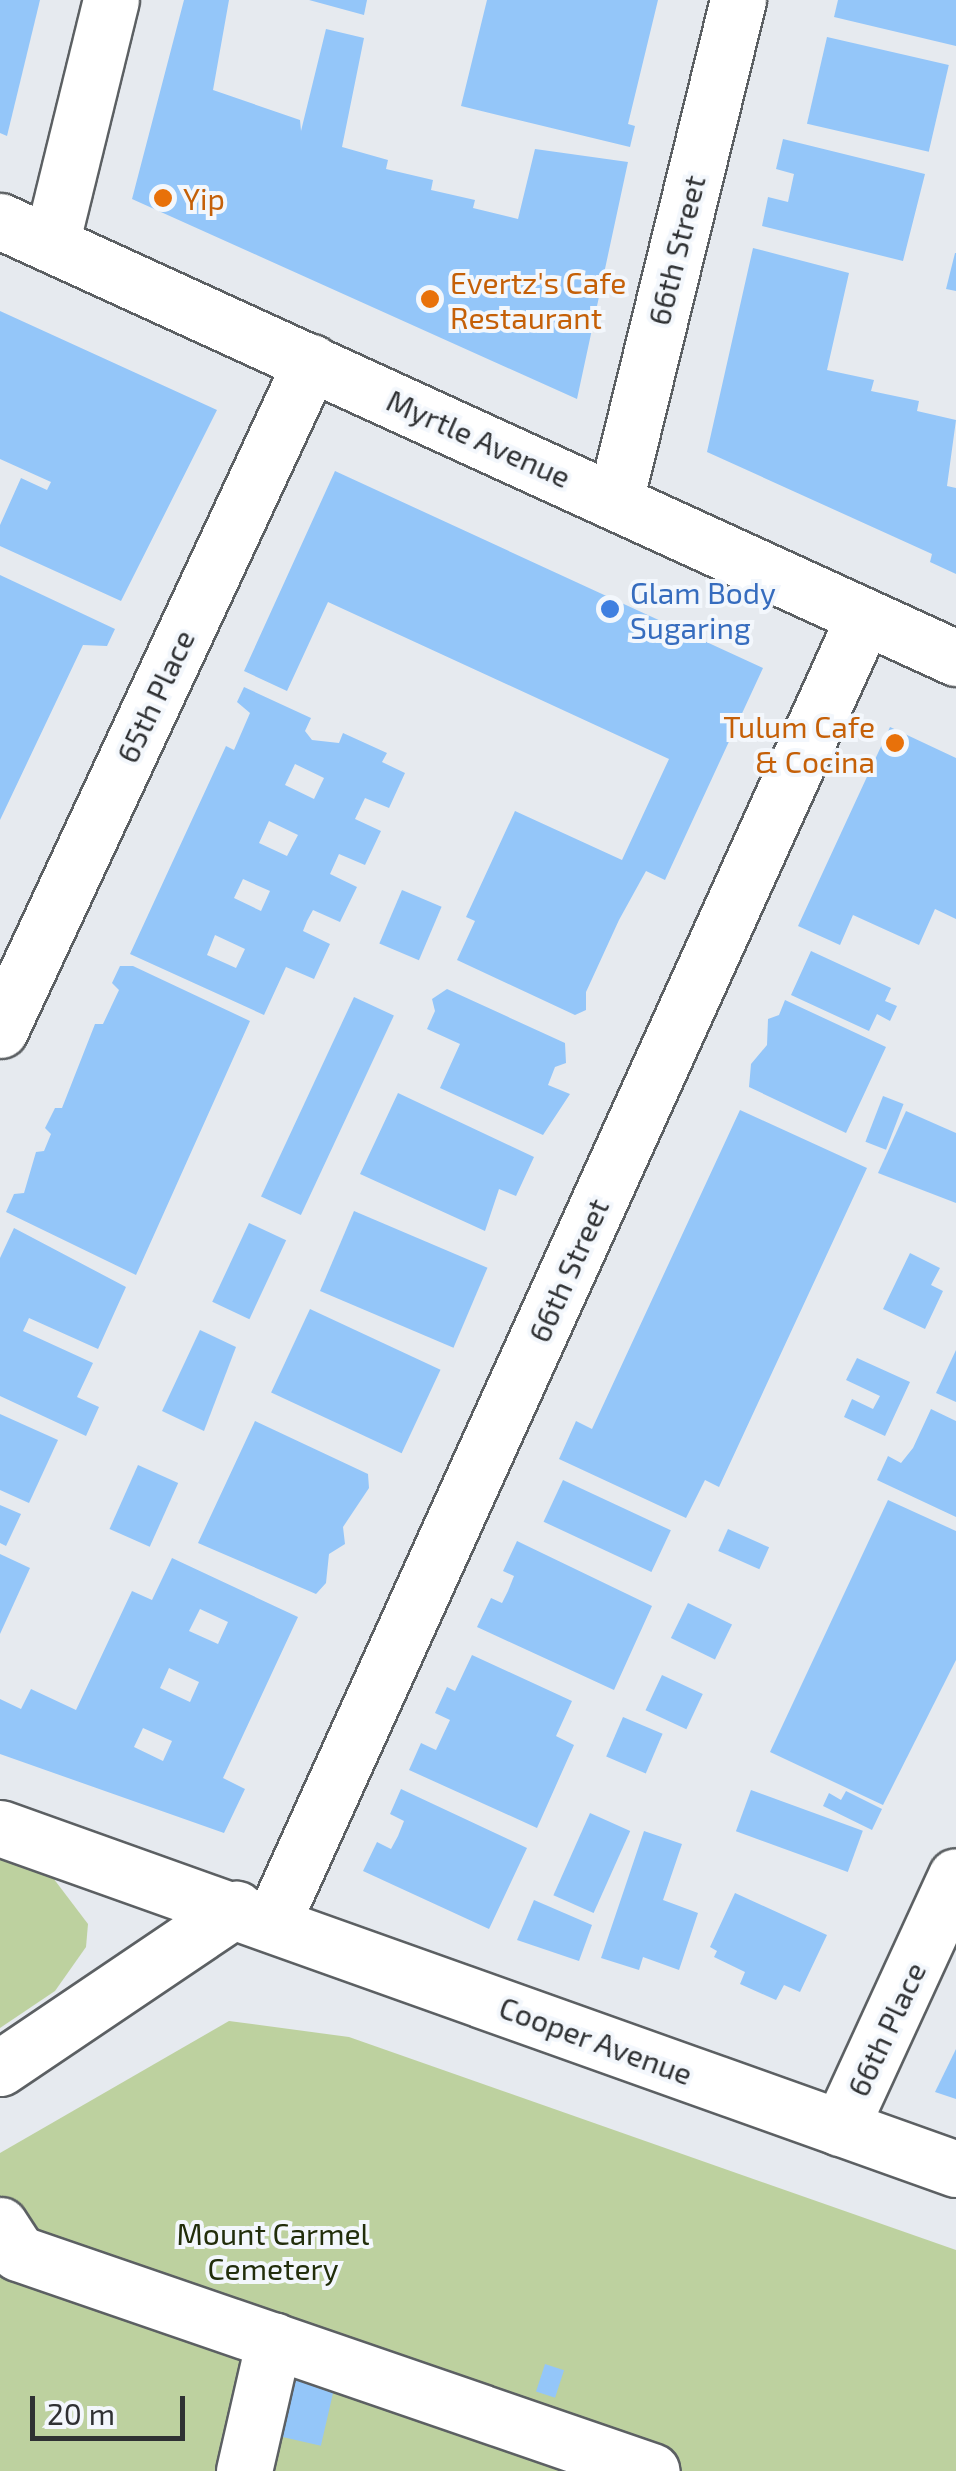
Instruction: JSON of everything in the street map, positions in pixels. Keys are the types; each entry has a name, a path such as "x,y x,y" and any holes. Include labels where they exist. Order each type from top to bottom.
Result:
{"street":[{"path":"52,244 111,0"},
{"name":"66th Street","path":"615,501 738,0"},
{"name":"Myrtle Avenue","path":"0,220 956,658"},
{"name":"65th Place","path":"0,1030 311,362"},
{"name":"66th Street","path":"254,1916 864,617"},
{"name":"Cooper Avenue","path":"0,1828 956,2169"},
{"name":"66th Place","path":"840,2128 956,1876"},
{"path":"0,2068 254,1916"},
{"path":"0,2225 18,2253 652,2471"},
{"path":"244,2471 274,2340"}],"green space":[{"path":"0,1849 41,1862 88,1924 86,1947 55,1991 0,2028"},
{"name":"Mount Carmel Cemetery","path":"229,2021 349,2037 956,2250 956,2471 0,2471 0,2153"}],"building":[{"path":"0,0 40,0 7,136 0,133"},
{"path":"184,0 229,0 213,90 300,120 301,131 326,29 364,38 342,147 388,160 386,169 433,180 431,190 475,200 473,208 518,219 535,149 628,162 577,399 132,199"},
{"path":"309,0 367,0 364,15"},
{"path":"487,0 658,0 628,124 635,126 630,147 461,106"},
{"path":"838,0 956,0 956,46 834,17"},
{"path":"827,37 949,65 929,152 807,124"},
{"path":"783,139 925,174 903,261 762,226 768,197 788,202 794,174 776,169"},
{"path":"753,248 849,273 827,370 874,380 871,391 919,401 917,411 956,420 947,486 956,488 956,574 930,562 932,554 707,452"},
{"path":"956,253 956,291 946,289"},
{"path":"0,311 217,410 121,601 0,546 0,525 21,478 47,490 51,482 0,459"},
{"path":"335,471 763,668 665,880 646,871 586,992 586,1010 575,1015 457,960 475,921 466,917 515,811 622,860 669,759 328,602 287,691 244,671"},
{"path":"0,575 115,629 107,646 83,645 0,820"},
{"path":"244,687 311,718 305,731 312,740 339,743 343,733 387,753 382,762 405,773 389,808 365,798 355,819 381,831 365,865 339,854 330,874 357,887 340,922 313,910 307,921 303,931 330,944 314,979 286,967 264,1015 130,954 226,746 234,750 250,713 237,702","holes":["295,764 324,778 314,799 285,785","269,821 298,835 287,856 259,843","243,879 270,891 261,911 234,898","215,935 245,949 236,968 207,955"]},
{"path":"890,727 956,758 956,919 935,909 919,945 853,915 840,945 798,926"},
{"path":"402,890 442,907 419,960 379,943"},
{"path":"811,951 891,988 885,1001 897,1006 890,1021 877,1014 869,1031 791,995"},
{"path":"120,966 133,966 250,1021 136,1275 6,1212 14,1194 24,1193 36,1152 44,1151 51,1134 45,1128 55,1108 62,1108 95,1024 103,1024 119,990 112,983"},
{"path":"447,989 565,1043 566,1063 555,1067 548,1085 570,1094 543,1135 440,1088 460,1044 427,1029 435,1011 432,999"},
{"path":"354,997 394,1016 301,1215 261,1196"},
{"path":"785,1000 886,1047 846,1133 749,1087 751,1064 767,1045 768,1019 779,1015"},
{"path":"398,1093 534,1157 516,1196 499,1189 485,1231 360,1174"},
{"path":"883,1096 904,1104 886,1150 865,1142"},
{"path":"740,1110 867,1168 719,1487 705,1480 686,1518 559,1459 576,1421 592,1429"},
{"path":"906,1111 956,1133 956,1203 878,1173"},
{"path":"354,1211 487,1268 453,1348 320,1291"},
{"path":"249,1223 286,1240 249,1319 212,1302"},
{"path":"14,1228 126,1287 98,1349 29,1318 23,1331 93,1363 77,1397 99,1407 86,1436 0,1396 0,1258"},
{"path":"910,1253 940,1268 931,1285 943,1291 925,1329 883,1309"},
{"path":"310,1309 441,1370 402,1453 271,1392"},
{"path":"200,1330 236,1347 204,1431 162,1411"},
{"path":"956,1350 956,1402 936,1393"},
{"path":"857,1358 910,1382 885,1436 844,1417 852,1399 873,1409 880,1396 846,1380"},
{"path":"931,1409 956,1421 956,1517 877,1480 888,1456 901,1463 913,1448"},
{"path":"0,1414 58,1440 29,1503 0,1490"},
{"path":"255,1421 368,1474 369,1488 343,1527 345,1544 329,1554 326,1583 316,1594 198,1543"},
{"path":"138,1465 178,1483 150,1547 110,1529"},
{"path":"563,1480 671,1530 651,1572 544,1522"},
{"path":"888,1500 956,1531 956,1660 883,1805 770,1752"},
{"path":"0,1505 21,1514 6,1546 0,1543"},
{"path":"728,1529 769,1547 759,1569 718,1551"},
{"path":"517,1541 652,1606 614,1690 477,1627 491,1598 502,1603 508,1591 514,1576 503,1571"},
{"path":"0,1554 30,1568 0,1634"},
{"path":"172,1558 298,1617 223,1778 245,1789 224,1833 0,1754 0,1699 21,1709 31,1689 76,1710 132,1591 152,1600","holes":["200,1609 228,1622 218,1644 189,1631","169,1668 199,1682 190,1702 160,1688","143,1728 172,1741 163,1761 134,1747"]},
{"path":"688,1603 732,1624 715,1660 671,1638"},
{"path":"472,1655 572,1701 556,1736 574,1745 537,1828 409,1770 421,1743 436,1750 450,1720 435,1713 447,1687 455,1691"},
{"path":"662,1675 703,1694 686,1729 646,1710"},
{"path":"623,1717 663,1734 646,1773 606,1757"},
{"path":"401,1789 527,1848 489,1929 363,1871 377,1842 391,1849 398,1836 404,1821 390,1814"},
{"path":"751,1790 863,1831 848,1872 736,1831"},
{"path":"846,1791 882,1809 872,1830 823,1806 829,1793 841,1800"},
{"path":"590,1813 630,1831 594,1913 553,1895"},
{"path":"644,1831 682,1844 663,1900 698,1913 679,1970 643,1957 639,1970 601,1958"},
{"path":"735,1893 827,1935 800,1992 784,1985 776,2000 740,1984 745,1972 714,1957 717,1951 710,1947"},
{"path":"534,1900 592,1925 579,1961 517,1940"},
{"path":"956,2049 956,2099 935,2092"},
{"path":"545,2364 564,2370 555,2398 536,2392"},
{"path":"290,2375 335,2385 321,2446 276,2435"}],"place":[{"name":"Yip","path":"163,198"},
{"name":"Evertz's Cafe Restaurant","path":"430,299"},
{"name":"Glam Body Sugaring","path":"610,609"},
{"name":"Tulum Cafe & Cocina","path":"895,743"}]}
